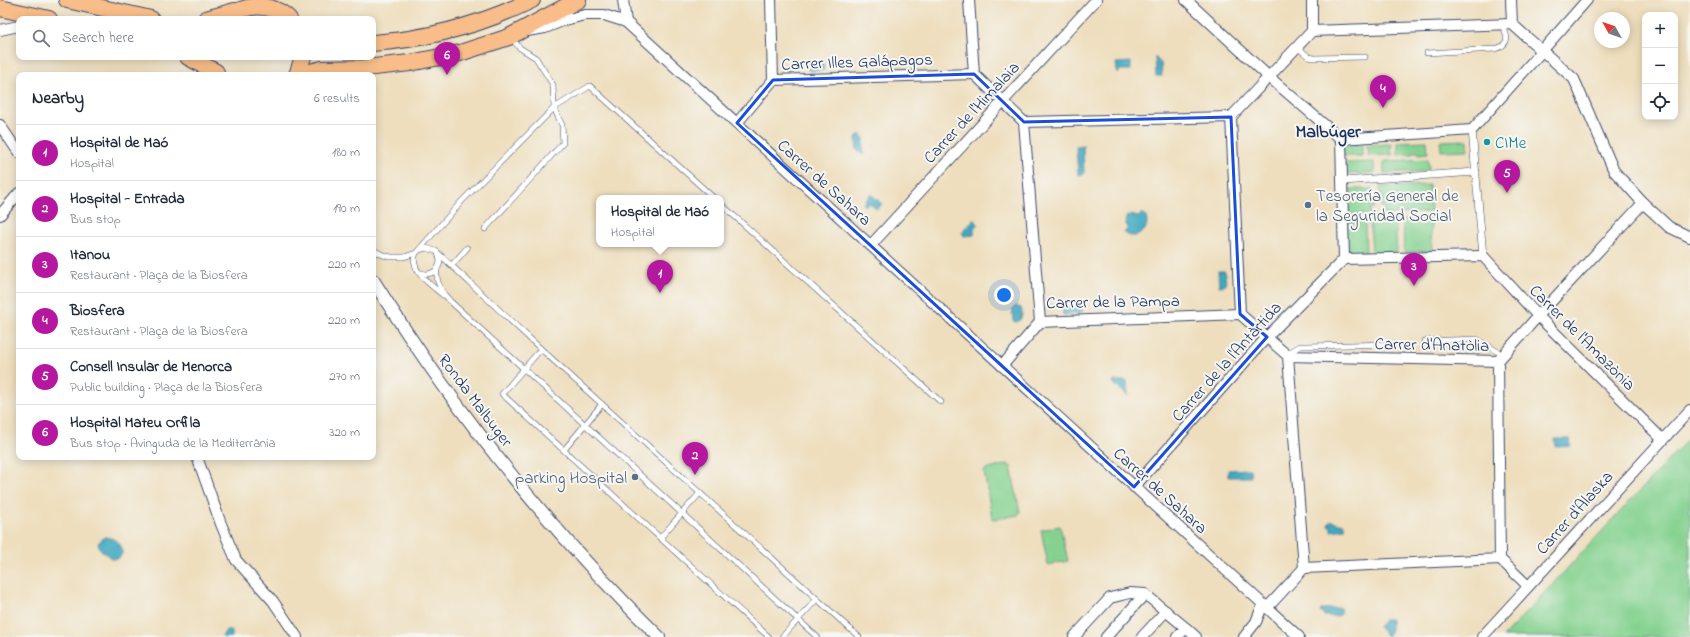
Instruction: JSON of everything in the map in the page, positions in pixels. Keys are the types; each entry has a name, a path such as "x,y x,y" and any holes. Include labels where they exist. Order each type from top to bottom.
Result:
{"main road":[{"path":"67,0 137,16"},
{"path":"376,43 447,32 480,23 532,0"},
{"path":"310,72 322,69 366,68 410,63 460,53 515,34 578,0"},
{"path":"216,16 255,6 270,8 286,16"},
{"path":"0,8 36,16"},
{"path":"230,16 240,9"},
{"path":"195,60 215,68"},
{"path":"299,72 302,60"}],"street":[{"path":"623,0 626,22"},
{"name":"Carrer Illes Galápagos","path":"771,0 773,80 974,74"},
{"path":"970,0 974,74 1024,122 1231,117 1312,31 1312,0"},
{"name":"Carrer de l'Himalaia","path":"871,245 1096,0"},
{"path":"1186,0 1269,77 1341,139 1472,130 1587,0"},
{"path":"1511,0 1512,24 1574,79 1614,171 1642,203 1669,227 1690,237"},
{"name":"Carrer de Sahara","path":"515,34 545,28 565,20 584,15 604,15 626,22 1299,637"},
{"path":"1312,31 1512,24"},
{"path":"0,30 16,27"},
{"path":"737,123 773,80"},
{"path":"1231,117 1240,314 1287,356 1304,568"},
{"name":"Carrer de la Pampa","path":"1024,122 1040,322 1240,314"},
{"path":"0,125 16,148"},
{"path":"1341,139 1344,259 1483,256 1472,130"},
{"path":"1342,181 1476,172"},
{"path":"0,215 16,196"},
{"path":"1501,358 1642,203"},
{"name":"Carrer de l'Amazònia","path":"1483,256 1538,316 1662,439"},
{"name":"Carrer de la l'Antàrtida","path":"1134,487 1267,337 1344,259"},
{"name":"Ronda Malbuger","path":"376,285 397,319 452,399 530,498 600,577 659,637"},
{"path":"1002,366 1040,322"},
{"name":"Carrer d'Anatòlia","path":"1287,356 1501,358 1500,559"},
{"name":"Carrer d'Alaska","path":"1482,637 1690,410"},
{"path":"198,460 221,524 236,560 273,601 297,637"},
{"path":"1244,637 1256,622 1265,606 1304,568 1500,559 1528,586"},
{"path":"1074,637 1110,598 1130,593 1145,594 1196,637"},
{"path":"1106,637 1145,594"},
{"path":"1142,637 1166,611"},
{"path":"1256,622 1275,616"},
{"path":"1177,637 1186,628"}],"lane":[{"path":"1427,53 1501,48 1506,40 1507,32 1501,25"},
{"path":"485,229 563,143 562,126 554,108 553,85 536,58 520,48 515,34"},
{"path":"1297,47 1309,57 1314,58 1365,56"},
{"path":"711,195 590,86 554,108 462,201 417,252 414,265 433,287 817,637"},
{"path":"724,207 941,402"},
{"path":"376,252 391,257 404,257 430,248 436,251 541,349 859,637"},
{"path":"452,265 467,248"},
{"path":"436,251 440,261 436,270 439,287 451,302"},
{"path":"418,271 430,274 436,270"},
{"path":"1425,341 1477,339 1501,358"},
{"path":"1287,356 1300,346 1393,344"},
{"path":"541,349 502,394 769,637"},
{"path":"564,450 602,404"},
{"path":"660,538 700,493"},
{"path":"782,637 817,599"}],"highlighted area":[{"path":"974,74 1024,122 1231,117 1240,314 1267,337 1134,487 737,123 773,80"}],"green space":[{"path":"1468,140 1468,150 1441,151 1440,141"},
{"path":"1427,141 1428,153 1419,154 1418,152 1413,152 1413,154 1398,155 1398,142"},
{"path":"1362,144 1362,156 1343,156 1343,145"},
{"path":"1392,144 1390,152 1393,153 1393,155 1368,156 1369,149 1367,149 1367,145"},
{"path":"1428,159 1429,171 1384,173 1384,161"},
{"path":"1374,162 1374,173 1345,174 1344,163"},
{"path":"1429,185 1431,212 1381,215 1381,213 1384,212 1383,207 1381,207 1380,187"},
{"path":"1345,189 1372,189 1372,201 1374,201 1374,208 1370,208 1370,213 1374,213 1374,215 1346,215"},
{"path":"1431,218 1432,251 1404,252 1403,220"},
{"path":"1395,219 1397,252 1372,254 1370,221"},
{"path":"1365,221 1366,254 1348,255 1346,222"},
{"path":"1690,437 1690,637 1503,637"},
{"path":"1008,464 1011,467 1020,512 1018,515 995,519 992,518 984,472 985,470"},
{"path":"1060,526 1068,561 1048,565 1041,530"}],"water":[{"path":"1155,57 1161,63 1162,76 1156,76"},
{"path":"823,62 824,70 809,71 807,67 809,63"},
{"path":"1131,62 1131,70 1119,70 1119,73 1117,73 1116,63"},
{"path":"860,134 864,138 863,155 857,150 856,138"},
{"path":"1083,145 1084,174 1078,175 1076,146"},
{"path":"871,194 882,204 877,209 870,203 865,206 863,204"},
{"path":"1143,213 1147,223 1143,232 1135,236 1129,236 1124,233 1128,228 1125,221 1127,216 1131,215 1138,217"},
{"path":"974,219 978,224 974,228 974,235 964,236 962,232"},
{"path":"1218,271 1225,271 1226,285 1219,286"},
{"path":"1017,306 1021,308 1022,314 1020,320 1017,322 1013,321 1014,316 1012,315 1013,308"},
{"path":"1063,306 1080,306 1083,310 1080,314 1063,315"},
{"path":"1114,381 1127,381 1128,396 1113,383"},
{"path":"1555,439 1570,439 1571,446 1556,447"},
{"path":"1250,469 1251,477 1228,477 1228,470"},
{"path":"1332,521 1344,524 1345,529 1331,531 1331,526 1328,526"},
{"path":"104,537 112,538 119,543 122,554 119,558 112,559 100,549 98,543"},
{"path":"1340,608 1342,613 1337,617 1324,616 1320,611 1323,609"},
{"path":"1385,619 1391,619 1391,632 1387,636 1378,627"},
{"path":"226,630 232,631 232,637 222,637"}],"place":[{"name":"Hospital Mateu Orfila","path":"447,75"},
{"name":"Biosfera","path":"1383,108"},
{"name":"CIMe","path":"1487,142"},
{"name":"Consell Insular de Menorca","path":"1507,193"},
{"name":"Tesorería General de la Seguridad Social","path":"1308,205"},
{"name":"Itanou","path":"1414,286"},
{"name":"Hospital de Maó","path":"660,293"},
{"name":"Hospital - Entrada","path":"695,475"},
{"name":"parking Hospital","path":"635,477"}],"district":[{"name":"Malbúger","path":"1328,131"}]}
